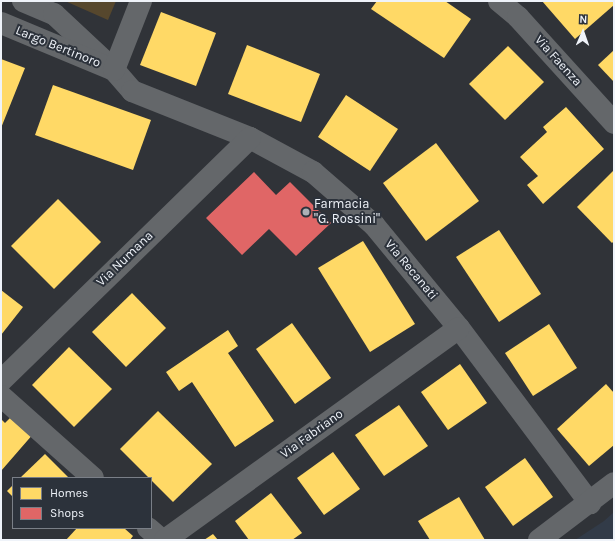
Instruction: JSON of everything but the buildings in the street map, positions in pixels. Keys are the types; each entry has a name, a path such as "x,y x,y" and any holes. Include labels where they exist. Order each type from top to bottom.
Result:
{"street":[{"name":"Via Recanati","path":"23,1 54,14 114,70 132,91 250,138 313,172 374,225 459,328 590,503"},
{"name":"Largo Bertinoro","path":"1,23 114,70 141,1"},
{"name":"Via Faenza","path":"499,1 518,17 614,123"},
{"name":"Via Numana","path":"1,381 250,138"},
{"name":"Via Fabriano","path":"165,540 459,328"},
{"path":"1,396 92,477"},
{"path":"539,540 590,503 614,483"},
{"path":"149,529 162,540"}],"shaded area":[{"path":"65,1 116,1 108,20"},
{"path":"614,512 614,540 575,540 604,521"}],"place":[{"name":"Farmacia \"G. Rossini\"","path":"306,212"}]}
